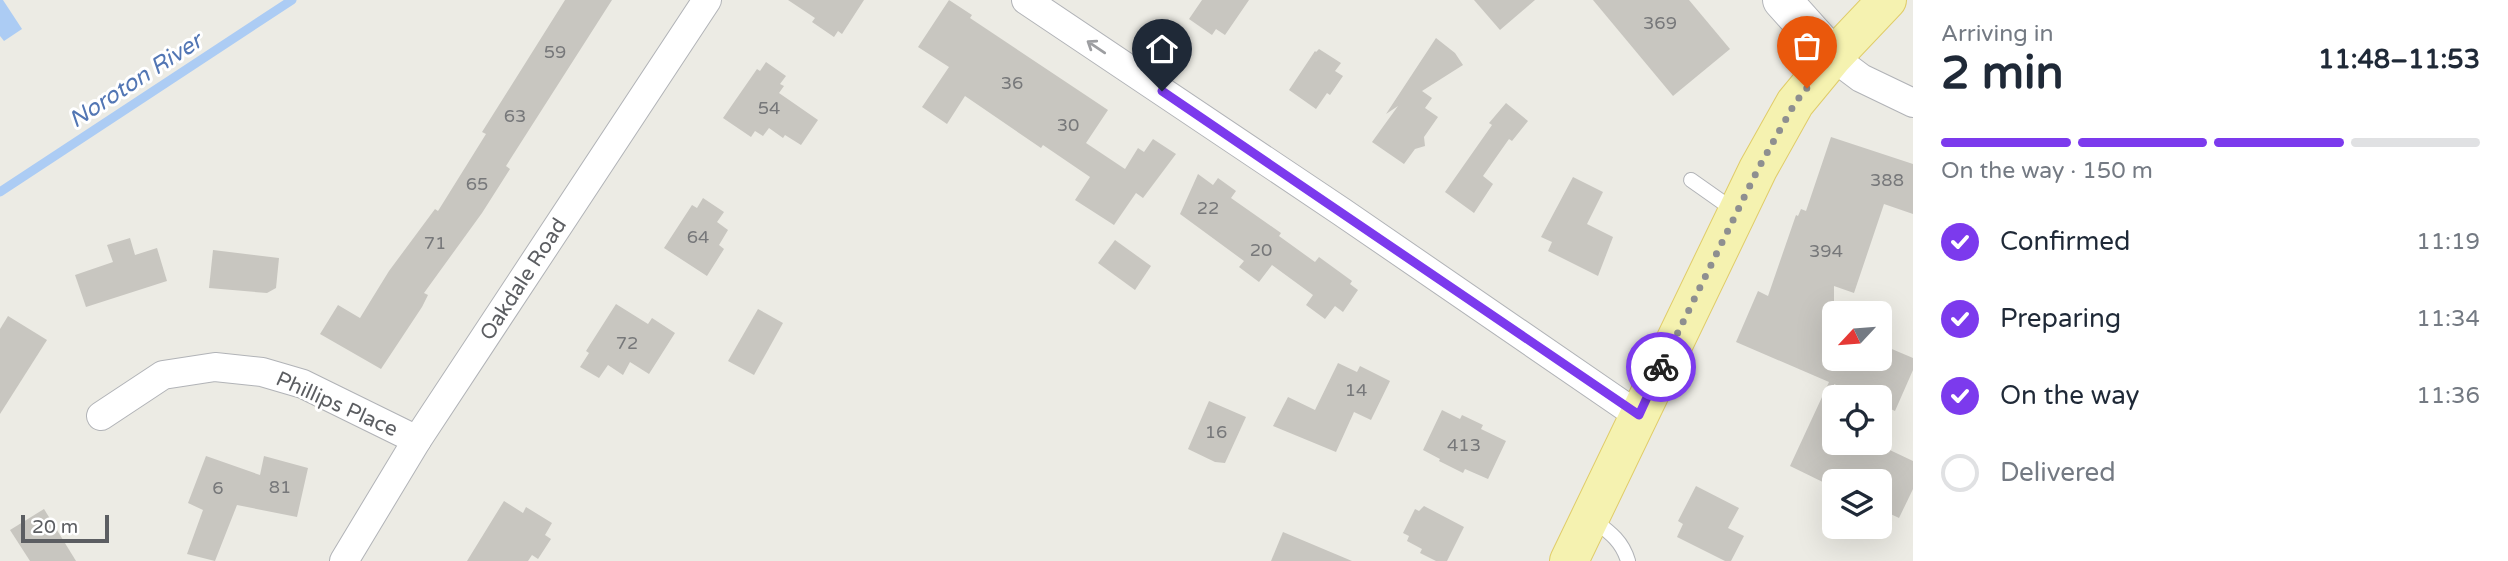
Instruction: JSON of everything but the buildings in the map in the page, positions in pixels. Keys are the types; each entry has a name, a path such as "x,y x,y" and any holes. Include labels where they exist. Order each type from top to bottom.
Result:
{"main road":[{"path":"1782,0 1833,57"},
{"path":"1569,561 1737,212 1795,103 1833,57 1887,0"}],"street":[{"name":"Oakdale Road","path":"344,561 417,440 707,0"},
{"path":"1026,0 1639,415"},
{"path":"1833,57 1861,78 1913,103"},
{"name":"Phillips Place","path":"102,416 163,375 215,367 262,372 303,384 417,440"}],"lane":[{"path":"1691,180 1737,212"},
{"path":"1590,517 1614,536 1624,548 1628,561"}],"water":[{"path":"0,0 3,0 22,29 4,41 0,36"}],"waterway":[{"name":"Noroton River","path":"0,192 292,0"}],"way so far":[{"path":"1661,367 1758,169 1795,103 1807,88"}],"route":[{"path":"1162,91 1639,415 1661,367"}]}
